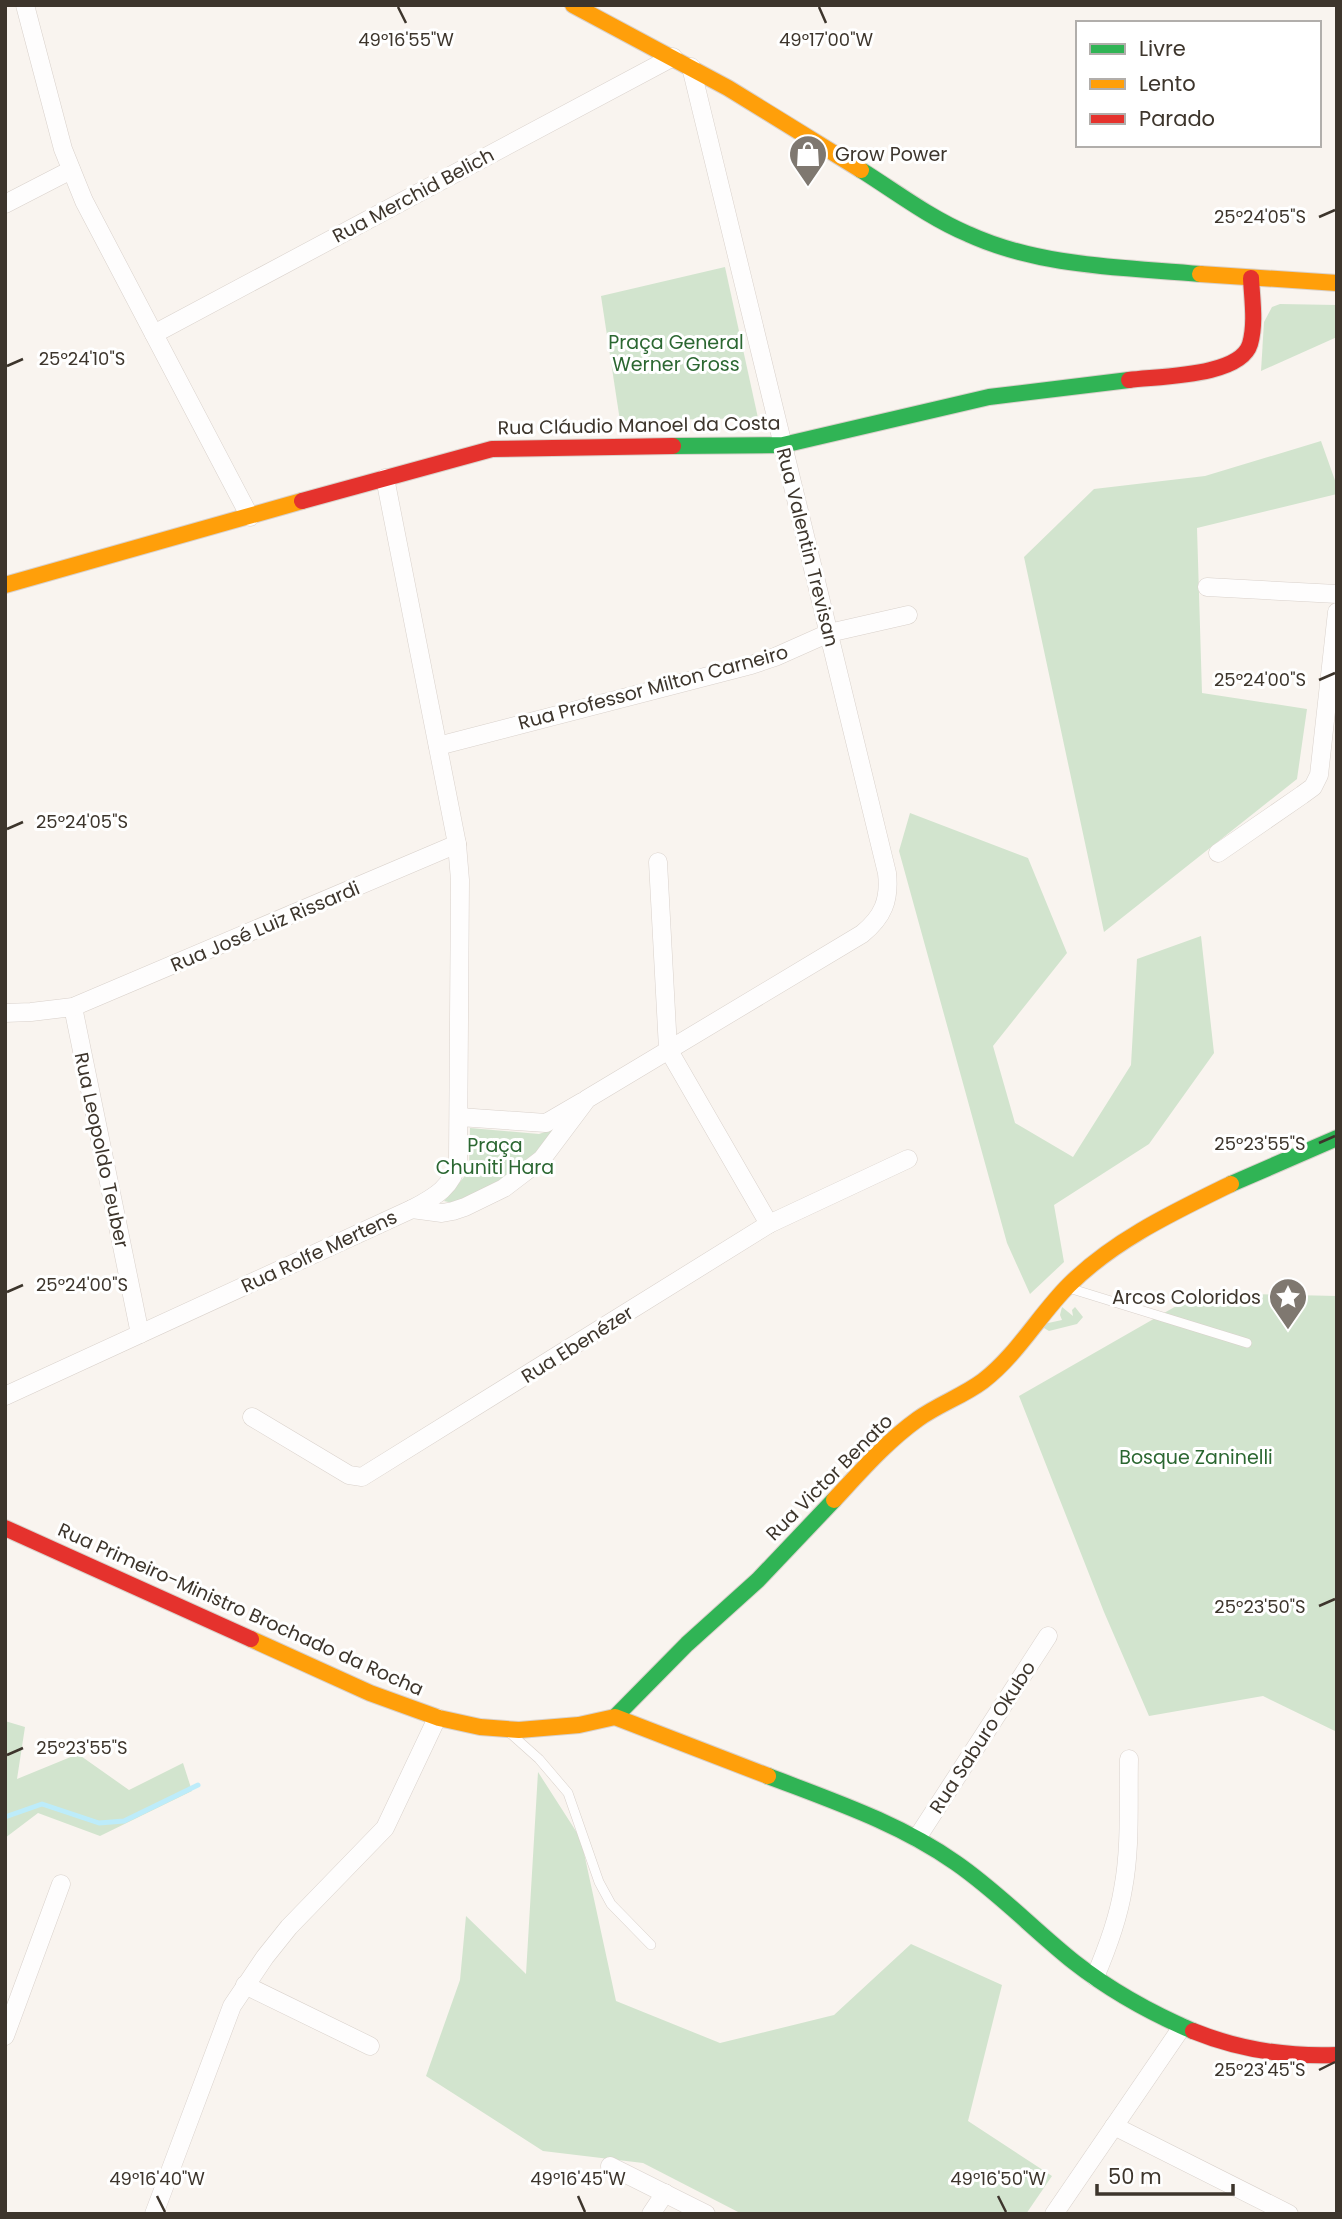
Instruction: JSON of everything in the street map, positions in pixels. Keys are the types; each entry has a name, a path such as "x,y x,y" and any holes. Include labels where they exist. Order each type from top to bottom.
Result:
{"street":[{"path":"25,5 71,170 94,222 250,517"},
{"path":"573,5 691,67 956,229 984,242 1041,258 1251,278 1337,283"},
{"name":"Rua Merchid Belich","path":"154,334 673,57"},
{"name":"Rua Valentin Trevisan","path":"691,67 887,873 887,905"},
{"path":"5,204 71,170"},
{"name":"Rua Cláudio Manoel da Costa","path":"5,585 472,453 510,447 783,445 989,397 1219,369 1237,362 1248,350 1252,336 1251,278"},
{"path":"385,478 457,844 460,880 458,1160 452,1179 437,1196 412,1209"},
{"path":"1208,587 1337,594"},
{"path":"1218,853 1302,796 1313,787 1319,775 1337,612"},
{"name":"Rua Professor Milton Carneiro","path":"438,746 751,665 829,633 908,615"},
{"name":"Rua José Luiz Rissardi","path":"5,1013 73,1007 457,844"},
{"path":"658,862 668,1049 769,1224"},
{"name":"Rua Rolfe Mertens","path":"5,1396 412,1209 442,1213 453,1211 466,1208 504,1188 542,1159 587,1099 862,933 872,925 887,905"},
{"name":"Rua Leopoldo Teuber","path":"73,1007 141,1334"},
{"path":"459,1116 546,1122 587,1099"},
{"name":"Rua Victor Benato","path":"614,1717 687,1644 758,1580 889,1441 921,1417 983,1381 1002,1363 1067,1287 1101,1255 1151,1224 1222,1188 1337,1138"},
{"name":"Rua Ebenézer","path":"252,1417 349,1475 362,1477 769,1224 908,1159"},
{"name":"Rua Primeiro-Ministro Brochado da Rocha","path":"5,1528 362,1689 438,1718 505,1729 578,1726 614,1717"},
{"name":"Rua Saburo Okubo","path":"917,1838 1048,1636"},
{"path":"614,1717 855,1810 917,1838 967,1872 1095,1978 1142,2007 1182,2027 1262,2051 1305,2057 1337,2055"},
{"path":"154,2214 221,2030 244,1985 289,1927 385,1828 438,1718"},
{"path":"1095,1978 1115,1924 1124,1888 1129,1759"},
{"path":"5,2036 61,1884"},
{"path":"244,1985 370,2046"},
{"path":"1054,2214 1182,2027"},
{"path":"1114,2126 1289,2214"},
{"path":"610,2166 706,2214"},
{"path":"651,2214 665,2193"}],"lane":[{"path":"1067,1287 1247,1343"},
{"path":"505,1729 539,1759 568,1793 598,1882 611,1904 651,1945"}],"green space":[{"name":"Praça General Werner Gross","path":"725,267 758,418 620,421 601,296"},
{"path":"1280,304 1337,305 1337,337 1261,371 1264,322 1272,307"},
{"path":"1321,441 1337,486 1337,494 1197,528 1202,693 1307,709 1297,779 1104,932 1024,557 1094,489 1205,476"},
{"path":"910,813 1028,858 1067,953 993,1046 1015,1123 1073,1157 1131,1065 1137,959 1201,936 1214,1053 1149,1144 1054,1205 1064,1262 1030,1294 1007,1243 899,851"},
{"name":"Praça Chuniti Hara","path":"563,1126 509,1177 453,1203 444,1201 469,1171 470,1128 539,1134"},
{"name":"Bosque Zaninelli","path":"1199,1293 1337,1296 1337,1732 1263,1696 1149,1716 1104,1612 1019,1396"},
{"path":"1062,1307 1073,1316 1072,1310 1075,1307 1083,1317 1077,1324 1049,1331 1039,1325 1062,1320"},
{"path":"5,1721 25,1727 17,1779 78,1754 129,1790 183,1763 192,1791 100,1836 38,1813 5,1838"},
{"path":"538,1772 581,1839 616,2001 720,2043 834,2015 911,1944 1002,1985 968,2121 1052,2176 1026,2214 742,2214 643,2163 543,2151 426,2076 460,1980 466,1916 526,1974"}],"waterway":[{"path":"5,1817 42,1804 99,1823 124,1821 198,1785"}],"traffic: fast":[{"path":"861,170 940,220 995,245 1082,264 1200,274"},
{"path":"673,446 783,445 989,397 1129,380"},
{"path":"1231,1184 1337,1138"},
{"path":"615,1717 687,1644 758,1580 834,1500"},
{"path":"768,1776 889,1824 934,1849 987,1886 1088,1973 1132,2001 1193,2031"}],"traffic: slow":[{"path":"573,5 728,88 861,170"},
{"path":"1200,274 1337,283"},
{"path":"5,585 302,501"},
{"path":"834,1500 874,1457 906,1428 995,1371 1069,1285 1105,1254 1146,1228 1231,1184"},
{"path":"251,1639 370,1693 439,1718 480,1727 519,1730 579,1725 615,1717 768,1776"}],"traffic: jam":[{"path":"1129,380 1197,373 1231,363 1243,355 1250,344 1253,328 1251,278"},
{"path":"302,501 492,449 673,446"},
{"path":"5,1528 251,1639"},
{"path":"1193,2031 1264,2051 1337,2055"}],"place":[{"name":"Grow Power","path":"808,188"},
{"name":"Arcos Coloridos","path":"1288,1331"}]}
